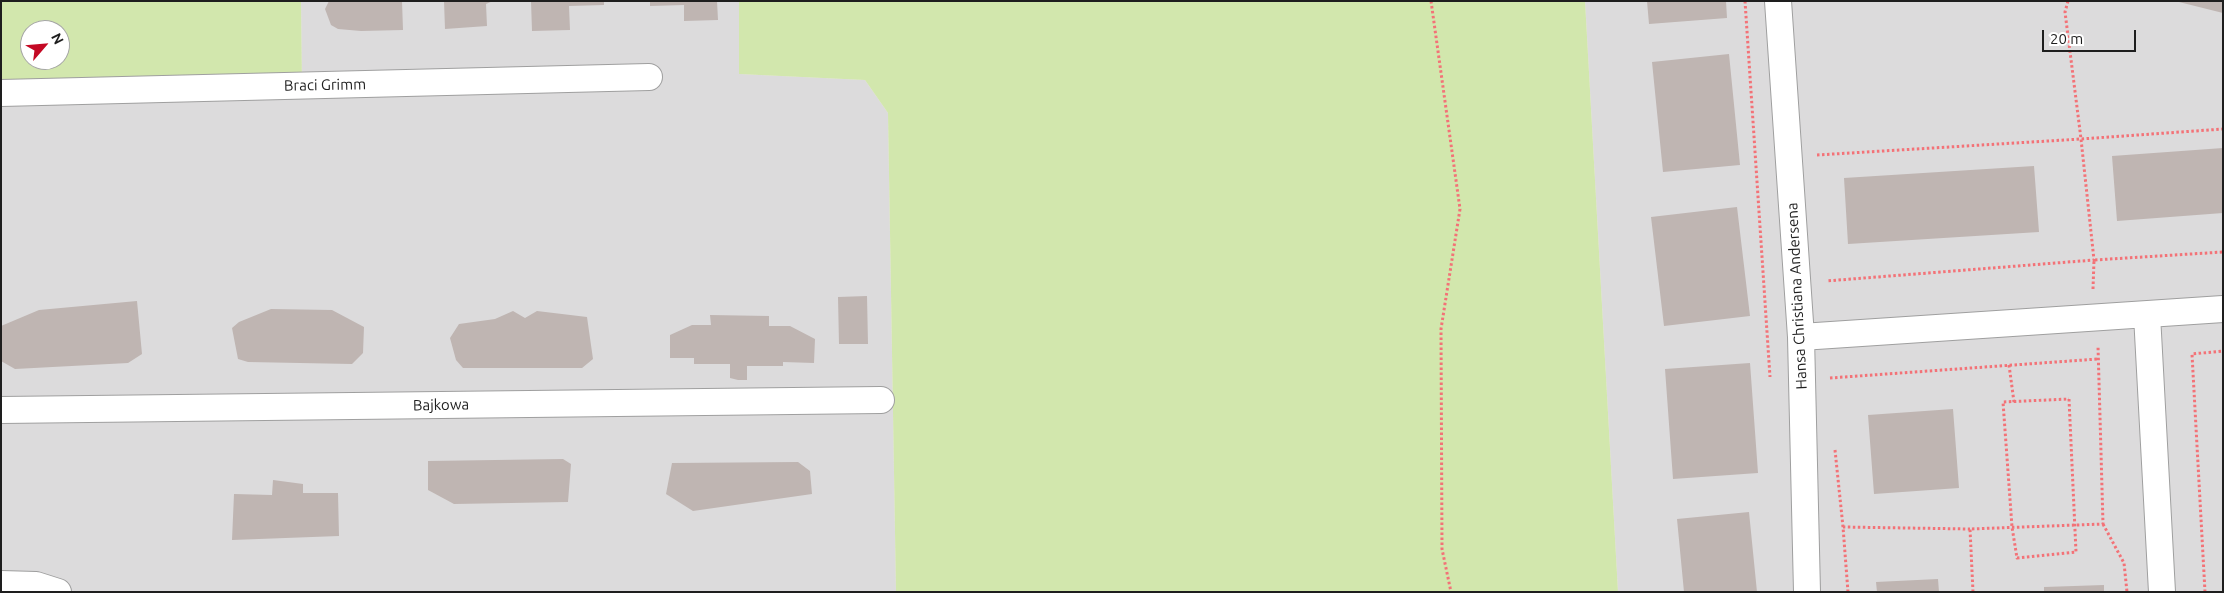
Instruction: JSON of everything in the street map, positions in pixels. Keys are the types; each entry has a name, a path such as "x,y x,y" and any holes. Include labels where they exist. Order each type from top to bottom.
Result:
{"street":[{"name":"Hansa Christiana Andersena","path":"1778,1 1801,337 1807,592"},
{"name":"Braci Grimm","path":"1,93 649,77"},
{"path":"1801,337 2223,309"},
{"path":"2147,315 2162,592"},
{"name":"Bajkowa","path":"1,410 881,400"},
{"path":"1,584 36,585 58,592"}],"path":[{"path":"1431,1 1460,209 1441,329 1442,549 1451,592"},
{"path":"1745,1 1770,381"},
{"path":"2068,1 2065,12 2094,260 2092,297"},
{"path":"1810,156 2223,129"},
{"path":"1822,281 2223,252"},
{"path":"2098,343 2104,524 2124,563 2127,592"},
{"path":"2205,592 2192,354 2223,351"},
{"path":"1829,388 1828,378 2098,359"},
{"path":"2009,365 2014,402"},
{"path":"2069,399 2076,552 2017,558 2012,527 2003,402 2014,402 2069,399"},
{"path":"1835,448 1848,592"},
{"path":"1843,527 1970,529 2104,524"},
{"path":"1970,529 1973,592"}],"shaded area":[{"path":"301,1 739,1 740,74 865,80 888,113 896,592 1,592 1,93 302,86"},
{"path":"1585,1 2223,1 2223,592 1618,592"}],"green space":[{"path":"1,1 301,1 302,86 1,93"},
{"path":"739,1 1585,1 1618,592 896,592 888,113 865,80 739,74"}],"building":[{"path":"329,1 402,1 403,30 361,31 338,29 331,25 325,9"},
{"path":"444,1 493,1 486,4 487,26 445,29"},
{"path":"531,1 604,1 604,5 569,6 570,30 532,31"},
{"path":"650,1 717,1 718,20 684,21 684,5 650,6"},
{"path":"1647,1 1726,1 1727,18 1649,24"},
{"path":"2223,1 2223,13 2179,2"},
{"path":"1729,54 1740,165 1663,172 1652,62"},
{"path":"2223,148 2223,213 2117,221 2112,156"},
{"path":"2034,166 2039,232 1848,244 1844,178"},
{"path":"1737,207 1750,316 1664,326 1651,217"},
{"path":"867,296 868,344 839,344 838,297"},
{"path":"137,301 142,354 128,363 15,369 1,361 1,326 39,310"},
{"path":"271,309 332,310 364,327 363,353 352,364 248,362 238,359 232,328 239,322"},
{"path":"513,311 525,318 537,311 587,317 593,359 582,368 463,368 456,360 450,338 459,324 495,319"},
{"path":"710,315 769,316 769,326 790,326 815,339 814,363 783,362 783,366 747,366 747,380 738,380 730,378 730,364 694,364 694,358 670,358 670,335 692,325 711,325"},
{"path":"1750,363 1758,473 1673,479 1665,369"},
{"path":"1953,409 1959,488 1874,494 1868,415"},
{"path":"563,459 571,464 568,502 454,504 428,490 428,461"},
{"path":"798,462 810,471 812,494 693,511 666,494 672,463"},
{"path":"273,480 303,484 303,493 338,493 339,536 232,540 234,494 272,495"},
{"path":"1749,512 1757,592 1684,592 1677,519"},
{"path":"1938,579 1939,592 1877,592 1876,582"},
{"path":"2104,585 2104,592 2044,592 2044,587"}]}
